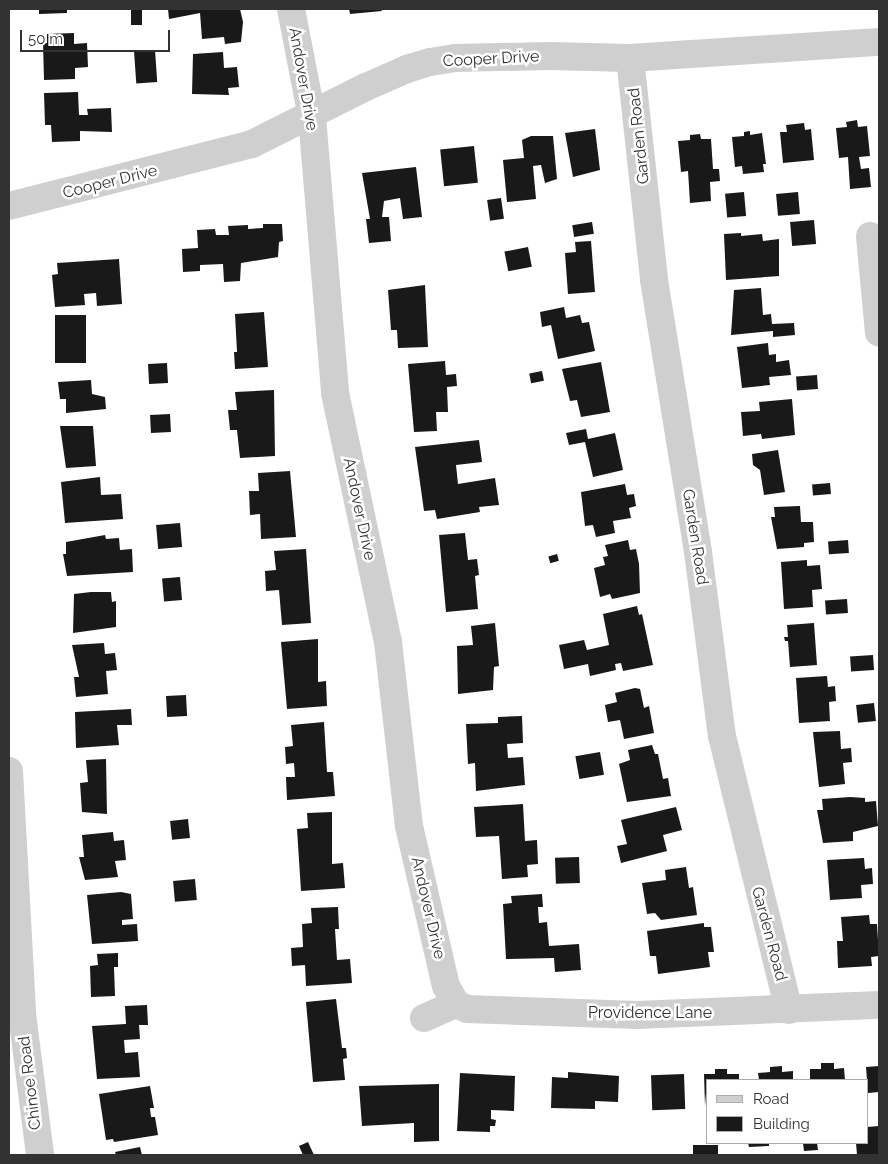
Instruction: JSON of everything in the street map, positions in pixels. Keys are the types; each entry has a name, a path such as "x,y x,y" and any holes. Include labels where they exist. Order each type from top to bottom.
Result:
{"street":[{"name":"Andover Drive","path":"291,9 312,117 335,393 388,642 409,826 446,986 456,1004"},
{"name":"Cooper Drive","path":"9,206 224,153 278,134 374,83 430,62 455,58 549,56 630,58 879,42"},
{"name":"Garden Road","path":"630,58 654,280 698,552 722,736 789,1010"},
{"path":"870,236 879,334"},
{"name":"Chinoe Road","path":"9,771 22,1014 40,1155"},
{"name":"Providence Lane","path":"456,1004 467,1009 637,1015 879,1005"},
{"path":"424,1018 456,1004"}],"building":[{"path":"39,9 67,9 67,13 39,14"},
{"path":"131,9 142,9 142,25 131,25"},
{"path":"168,9 240,9 243,22 241,42 225,44 224,37 202,39 200,13 169,19"},
{"path":"349,9 381,9 382,11 350,14"},
{"path":"74,33 74,44 87,43 88,67 75,68 75,79 44,80 43,43 47,43 47,34"},
{"path":"155,50 157,82 136,83 134,51"},
{"path":"223,52 224,68 237,67 239,87 228,88 229,95 192,94 193,54"},
{"path":"78,92 79,115 88,115 87,109 111,108 112,132 80,131 80,141 52,142 51,125 45,125 44,93"},
{"path":"857,120 858,127 867,126 870,156 859,157 861,169 869,168 871,187 850,189 848,157 839,158 836,128 847,127 846,122"},
{"path":"804,123 805,130 811,129 814,160 783,163 780,132 787,132 786,125"},
{"path":"595,129 600,170 573,177 565,133"},
{"path":"750,131 750,135 762,133 766,164 763,164 764,172 743,174 742,166 735,167 732,137 744,136 744,132"},
{"path":"700,134 701,139 711,139 713,169 719,169 720,181 710,182 711,201 690,203 688,171 681,172 678,141 690,140 690,135"},
{"path":"531,136 553,136 557,179 545,183 541,165 533,166 536,199 507,202 503,160 524,158 522,140"},
{"path":"474,146 478,183 444,186 440,150"},
{"path":"416,167 422,217 403,219 400,198 384,201 382,217 389,217 391,241 369,243 366,219 370,219 362,173"},
{"path":"744,192 746,216 727,218 725,194"},
{"path":"798,192 800,214 778,216 776,194"},
{"path":"501,198 504,219 490,221 487,200"},
{"path":"814,220 816,244 792,246 790,222"},
{"path":"592,222 594,234 574,237 572,225"},
{"path":"263,224 282,224 283,241 279,242 278,257 241,263 240,281 224,282 223,264 200,265 200,271 183,272 182,249 198,248 197,230 215,229 216,235 229,235 228,226 248,225 248,229 263,228"},
{"path":"741,233 741,236 762,234 763,241 779,239 779,276 726,280 724,234"},
{"path":"591,241 595,292 568,294 565,253 576,252 575,242"},
{"path":"528,247 532,267 508,271 504,252"},
{"path":"119,259 122,304 97,306 96,293 84,294 85,305 55,307 52,275 58,274 57,263"},
{"path":"425,285 428,347 398,348 397,330 391,330 388,290"},
{"path":"761,288 763,315 771,314 772,324 794,323 795,335 773,337 773,331 731,335 734,290"},
{"path":"564,307 566,318 580,315 582,323 589,322 595,351 558,359 551,325 542,327 540,312"},
{"path":"264,312 268,367 235,369 234,352 237,352 235,314"},
{"path":"55,315 86,315 86,363 55,363"},
{"path":"768,343 769,355 776,354 776,362 789,360 791,375 769,377 770,385 742,388 737,347"},
{"path":"445,361 446,375 456,374 457,386 447,387 448,412 436,412 437,431 414,432 408,364"},
{"path":"601,362 610,412 581,417 577,400 570,401 562,369"},
{"path":"167,363 168,383 149,384 148,364"},
{"path":"542,371 544,381 531,383 529,373"},
{"path":"817,375 818,389 797,390 796,376"},
{"path":"91,380 92,394 105,397 106,409 66,413 66,399 60,399 58,382"},
{"path":"274,390 275,456 240,458 237,430 230,430 228,410 237,410 235,392"},
{"path":"792,399 795,435 762,439 761,434 743,436 741,412 760,411 759,402"},
{"path":"170,414 171,432 151,433 150,415"},
{"path":"60,426 93,426 96,466 66,468"},
{"path":"586,429 588,439 615,433 623,470 593,477 585,442 569,445 566,433"},
{"path":"479,440 482,462 456,465 458,484 495,478 499,505 479,507 480,512 437,519 435,510 424,511 415,447"},
{"path":"778,450 785,492 764,495 760,470 753,465 752,454"},
{"path":"290,471 296,537 261,539 260,514 250,515 249,491 259,491 258,473"},
{"path":"100,477 101,495 121,494 123,519 65,523 61,482"},
{"path":"830,483 831,494 813,496 812,485"},
{"path":"625,484 627,495 634,494 636,506 629,508 631,518 613,521 615,533 596,537 593,525 585,526 581,492"},
{"path":"800,506 801,522 813,522 814,542 804,543 804,547 777,549 771,517 775,517 774,507"},
{"path":"180,523 182,547 158,549 156,525"},
{"path":"465,533 468,560 477,559 479,575 475,576 478,609 446,612 439,535"},
{"path":"105,535 106,539 119,538 120,550 132,549 133,572 67,576 63,554 66,554 66,542"},
{"path":"628,540 630,550 636,549 639,564 640,593 612,599 610,594 600,597 594,568 605,565 603,557 608,556 605,545"},
{"path":"848,540 849,553 829,554 828,541"},
{"path":"306,549 311,623 282,625 279,590 266,591 265,571 276,570 274,551"},
{"path":"557,554 559,561 550,563 548,556"},
{"path":"807,560 807,566 820,565 822,589 812,590 813,607 784,609 781,562"},
{"path":"180,577 182,600 164,601 162,579"},
{"path":"111,592 112,602 116,601 116,627 73,633 74,594"},
{"path":"847,599 848,613 826,615 825,601"},
{"path":"637,606 639,615 642,614 653,665 623,671 621,663 615,664 616,670 590,676 588,664 564,669 559,645 584,640 587,650 609,645 603,614"},
{"path":"495,623 499,666 494,667 493,690 458,694 457,646 473,645 471,626"},
{"path":"814,623 817,665 790,667 788,641 785,641 784,637 788,637 787,625"},
{"path":"318,639 318,682 326,681 327,706 287,709 281,642"},
{"path":"104,643 105,654 115,653 117,670 106,671 108,694 76,697 74,677 79,677 72,645"},
{"path":"873,655 874,670 851,672 850,657"},
{"path":"827,676 828,687 835,686 836,701 829,702 830,721 799,723 796,678"},
{"path":"635,688 640,689 644,708 649,706 654,733 624,739 620,720 608,722 605,705 617,702 615,693"},
{"path":"186,695 187,716 167,717 166,696"},
{"path":"874,703 876,721 858,723 856,705"},
{"path":"131,709 132,725 117,725 119,745 76,748 75,712"},
{"path":"522,716 523,743 507,744 508,758 523,757 525,785 476,791 475,763 468,764 466,724 498,723 498,717"},
{"path":"324,722 327,772 333,772 335,796 287,800 286,777 295,777 294,763 286,764 285,747 293,746 291,725"},
{"path":"840,731 841,749 851,748 852,762 843,763 845,784 819,787 813,732"},
{"path":"652,745 655,754 658,754 663,779 668,778 671,796 627,802 619,764 630,760 628,750"},
{"path":"600,752 604,775 579,779 575,756"},
{"path":"106,759 107,814 82,812 80,783 88,782 86,760"},
{"path":"865,798 865,802 876,801 878,826 853,832 853,841 823,843 817,810 823,810 822,799"},
{"path":"523,804 525,841 537,840 538,864 527,865 528,877 502,879 499,836 476,837 474,807"},
{"path":"676,807 682,830 663,835 667,851 621,863 617,846 627,844 621,820"},
{"path":"332,812 332,864 343,863 345,888 301,891 297,829 308,828 307,813"},
{"path":"188,819 190,838 172,840 170,821"},
{"path":"113,832 114,841 124,840 126,860 115,861 118,877 85,880 79,857 84,857 82,835"},
{"path":"579,857 580,883 556,884 555,858"},
{"path":"864,858 865,869 872,868 873,884 861,885 862,898 830,900 827,860"},
{"path":"686,867 689,888 693,887 697,915 661,920 655,913 647,914 642,883 666,880 665,870"},
{"path":"195,879 197,900 175,902 173,881"},
{"path":"121,892 131,894 133,919 122,920 122,925 137,924 138,941 92,944 87,895"},
{"path":"542,894 543,907 538,907 539,923 547,922 549,946 579,944 581,970 555,972 554,958 506,959 503,904 512,903 511,896"},
{"path":"338,907 339,929 335,929 337,960 350,959 352,983 306,986 305,965 292,966 291,948 303,947 302,924 312,923 311,908"},
{"path":"869,915 870,924 877,924 879,956 871,957 872,966 838,968 837,941 843,941 841,917"},
{"path":"704,923 704,927 711,927 714,952 708,952 710,967 658,974 656,956 650,956 647,931"},
{"path":"118,953 118,967 114,967 115,996 91,997 90,966 98,965 97,954"},
{"path":"336,999 342,1048 346,1048 347,1058 343,1059 345,1080 313,1082 306,1002"},
{"path":"147,1005 148,1025 139,1025 140,1039 124,1040 125,1053 138,1052 140,1077 97,1079 92,1026 126,1024 125,1006"},
{"path":"821,1063 834,1063 834,1069 844,1068 845,1079 810,1079 810,1069 821,1069"},
{"path":"782,1066 782,1072 793,1071 793,1079 759,1079 758,1073 770,1072 770,1067"},
{"path":"879,1066 879,1092 868,1093 866,1067"},
{"path":"715,1069 727,1069 727,1074 739,1074 739,1079 706,1079 705,1106 704,1074 715,1074"},
{"path":"568,1072 619,1076 618,1102 595,1101 595,1109 551,1108 552,1077 568,1078"},
{"path":"460,1073 515,1076 514,1111 491,1110 491,1119 496,1120 495,1126 490,1126 490,1132 457,1131"},
{"path":"684,1074 685,1109 652,1110 651,1075"},
{"path":"439,1084 439,1141 414,1142 414,1123 362,1126 359,1086"},
{"path":"150,1086 154,1108 150,1108 151,1117 155,1117 158,1135 114,1142 113,1139 106,1140 99,1094"},
{"path":"879,1126 879,1154 857,1155 856,1144 868,1144 868,1127"},
{"path":"308,1142 314,1155 303,1155 299,1146"},
{"path":"748,1144 769,1144 769,1146 749,1147"},
{"path":"803,1144 817,1144 818,1150 804,1151"},
{"path":"693,1145 718,1145 718,1155 693,1155"},
{"path":"140,1147 142,1155 116,1155 115,1152"}]}
